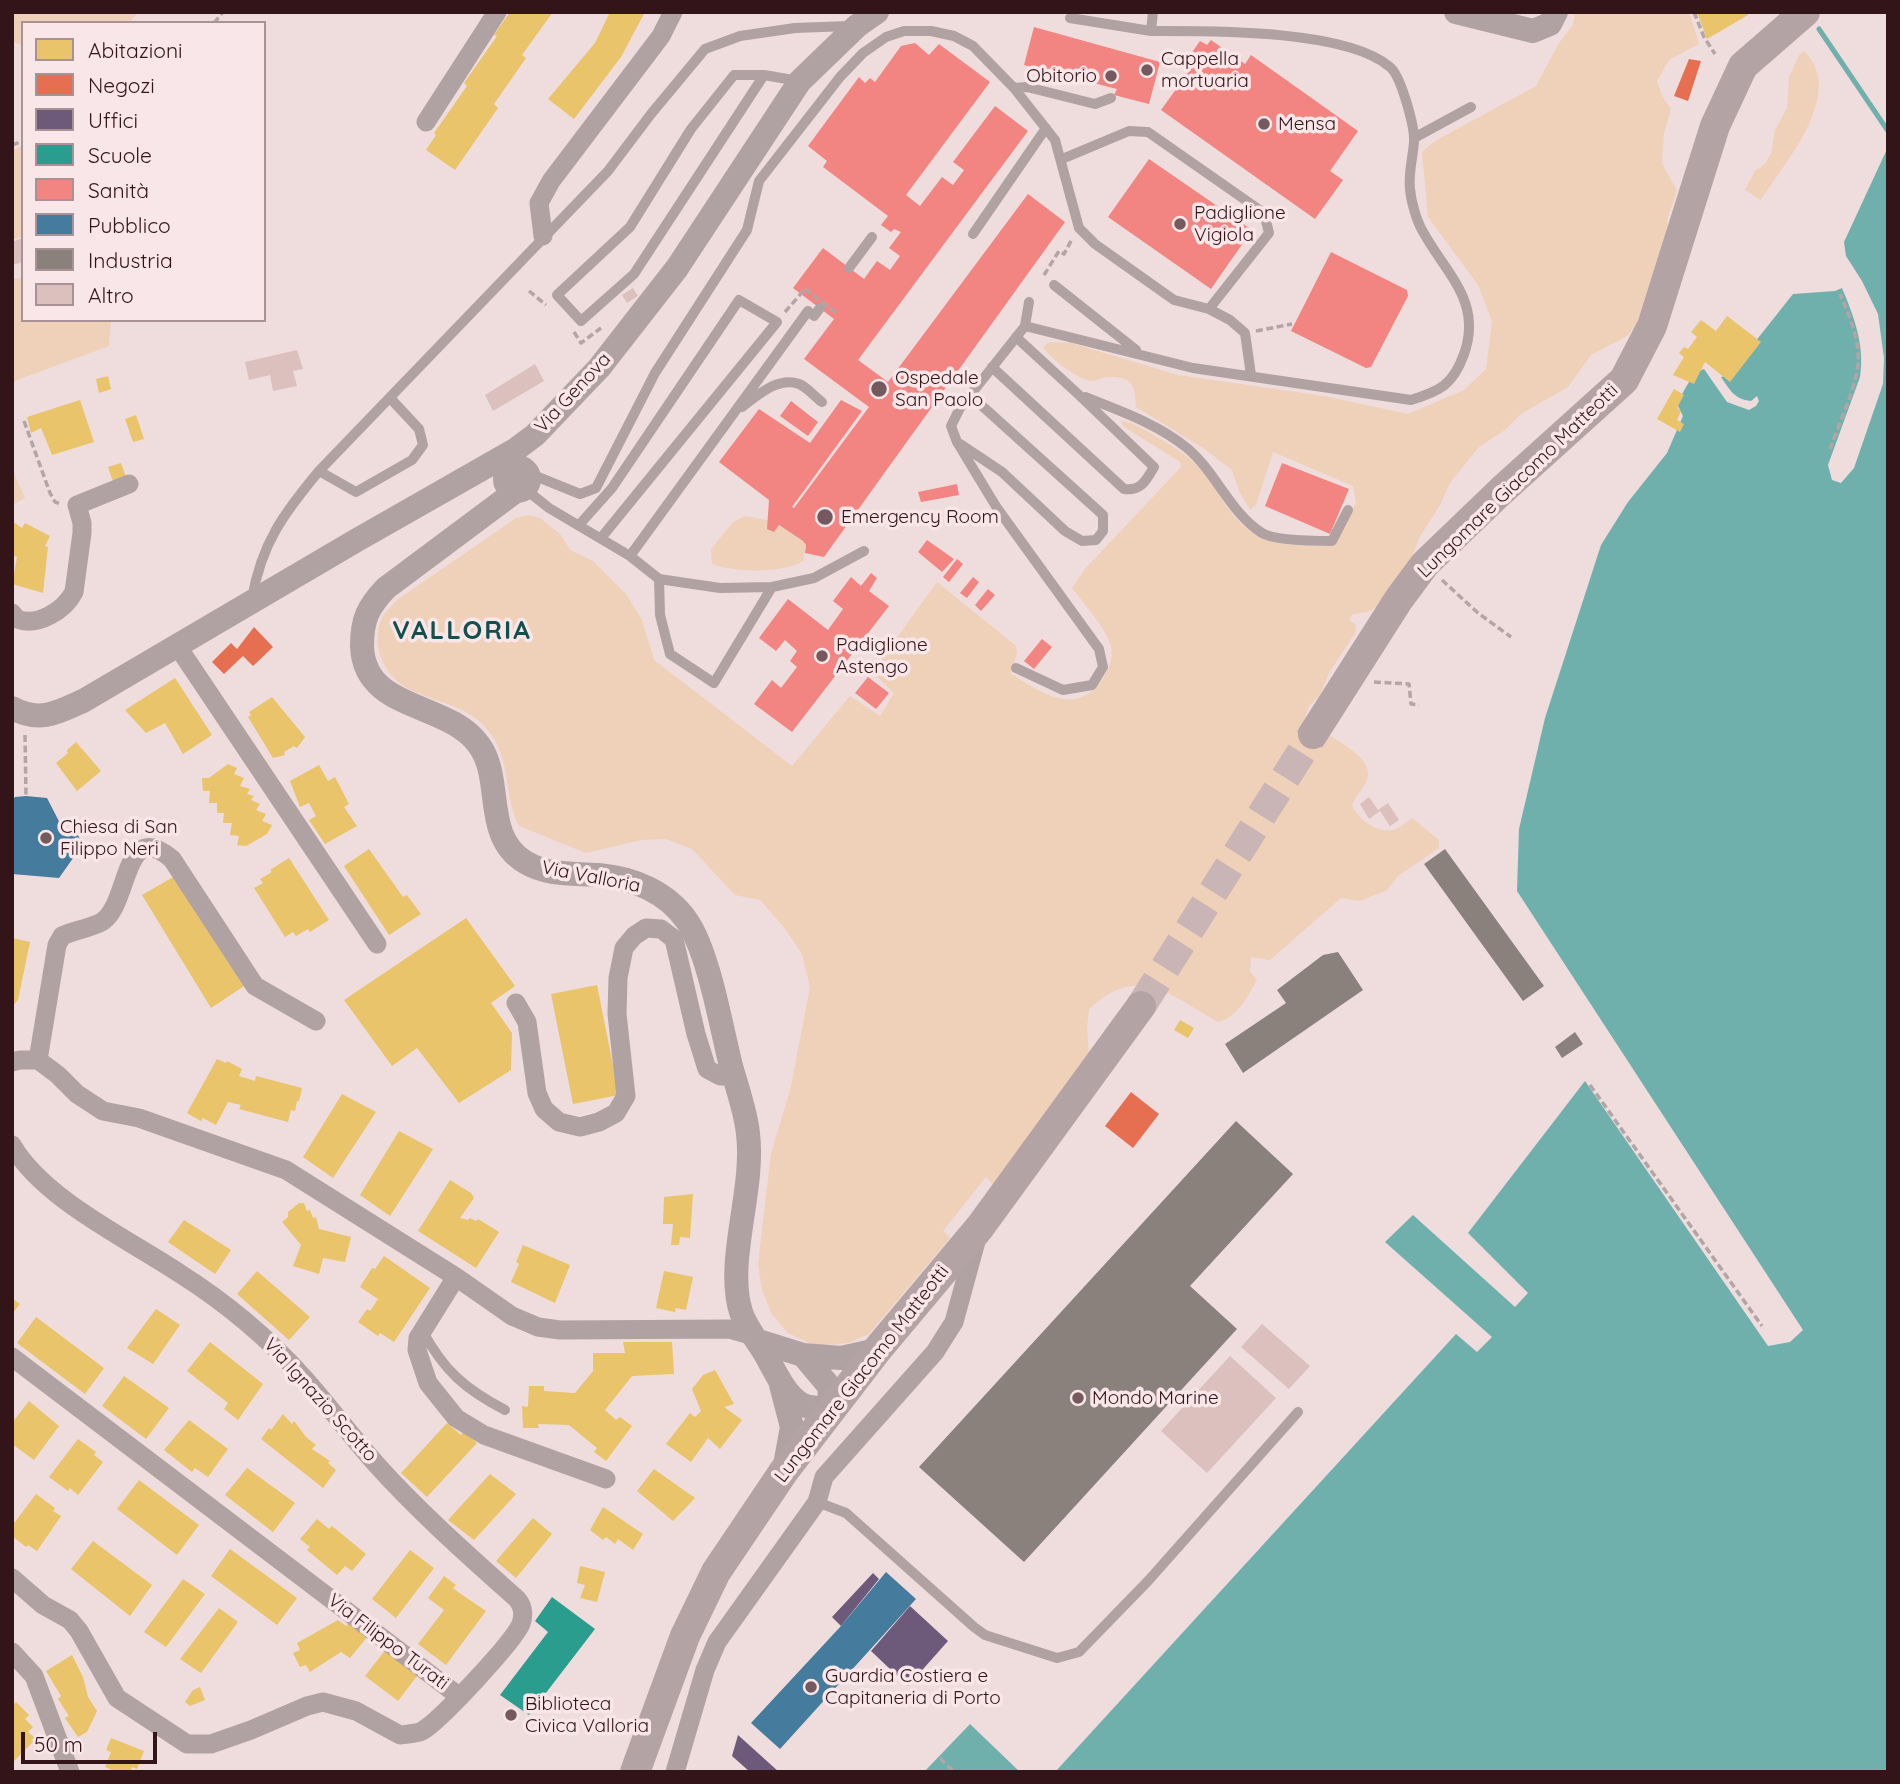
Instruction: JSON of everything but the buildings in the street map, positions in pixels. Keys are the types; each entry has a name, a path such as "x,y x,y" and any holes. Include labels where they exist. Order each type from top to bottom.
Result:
{"main road":[{"name":"Lungomare Giacomo Matteotti","path":"1313,734 1399,599 1425,564 1624,380 1652,327 1715,126 1743,66 1795,21"},
{"name":"Lungomare Giacomo Matteotti","path":"635,1772 649,1741 685,1636 716,1572 783,1471 877,1350 979,1227 1141,1006"}],"street":[{"path":"426,122 497,12"},
{"path":"1456,12 1533,32 1550,24 1556,12"},
{"path":"543,236 538,203 551,181 676,13"},
{"name":"Via Genova","path":"12,708 26,716 55,714 83,701 251,603 517,475 535,435 599,368 677,268 800,81 867,19"},
{"name":"Via Valloria","path":"517,475 371,603 362,627 362,652 371,677 386,692 449,719 476,740 486,753 490,767 495,813 504,839 523,861 547,872 603,876 642,885 665,897 688,921 703,953 748,1133 750,1153 736,1289 741,1314 780,1381"},
{"path":"12,613 17,619 31,622 62,607 70,599 74,592 82,533 77,505 129,484"},
{"path":"178,647 377,944"},
{"path":"38,1060 57,945 62,936 103,921 114,909 133,858 143,848 150,847 162,851 172,859 255,986 316,1021"},
{"path":"516,1003 527,1022 537,1093 544,1109 559,1122 580,1127 599,1122 615,1113 626,1096 617,1014 618,978 624,948 634,936 646,928 661,929 674,939 707,1069 719,1076 733,1076"},
{"path":"12,1062 20,1059 38,1060 77,1094 103,1111 139,1118 286,1170 456,1277 512,1316 538,1327 560,1330 729,1329 803,1356 841,1359 877,1350"},
{"name":"Via Ignazio Scotto","path":"12,1145 44,1182 76,1208 181,1273 259,1332 303,1377 376,1464 470,1557 517,1598 523,1615 520,1625 460,1697"},
{"path":"675,1772 705,1670 717,1642 817,1502 824,1477 935,1352 954,1322 979,1227"},
{"path":"456,1277 418,1338 416,1350 428,1383 456,1418 484,1435 606,1479"},
{"path":"780,1381 799,1403 808,1407 831,1409 829,1386 803,1356"},
{"name":"Via Filippo Turati","path":"12,1357 460,1697 421,1731 400,1735 356,1711 323,1703 307,1706 211,1744 187,1744 117,1698 70,1620 43,1605 12,1578"},
{"path":"780,1381 792,1427 783,1471"},
{"name":"Via Filippo Turati","path":"12,1597 43,1605"},
{"path":"12,1652 33,1676 71,1772"}],"lane":[{"path":"1151,31 1153,12"},
{"path":"1025,326 1193,368 1411,400 1438,392 1459,369 1470,336 1466,302 1450,271 1421,229 1409,188 1414,138 1399,80 1392,68 1372,55 1325,42 1236,32 1151,31 1070,18"},
{"name":"Via Genova","path":"251,603 257,570 268,544 286,512 319,471 543,236 608,172 651,114 705,49 740,36 867,19"},
{"path":"517,475 580,494 596,488 655,373 747,230 759,181 840,77 863,53 886,37 904,31 931,31 954,36 973,46 1014,88 1055,140 1079,228 1095,244 1174,300 1209,309 1230,320 1245,333 1251,375"},
{"path":"764,75 634,274 581,321 557,295 630,227 691,129 734,75 764,75 800,81"},
{"path":"1014,88 1027,87 1094,104 1111,98"},
{"path":"1414,138 1471,107"},
{"path":"973,234 1046,128"},
{"path":"1062,159 1129,131 1148,131 1264,212 1269,233 1209,309"},
{"path":"849,268 872,237"},
{"path":"1054,285 1139,353"},
{"path":"579,525 612,488 739,300 777,322 601,538"},
{"path":"1016,668 1063,690 1092,685 1103,667 1099,649 997,508 957,442 951,426 970,394 1025,326 1029,302"},
{"path":"630,556 808,311 814,316 820,308"},
{"path":"992,367 1124,489 1134,490 1144,485 1154,467 1016,337"},
{"path":"733,414 762,391 780,383 799,384 821,402"},
{"path":"957,442 1002,472 1065,531 1082,541 1096,540 1103,531 1103,515 970,394"},
{"path":"1079,394 1138,418 1187,448 1239,511 1264,534 1303,541 1332,541 1348,510"},
{"path":"319,471 356,492 412,460 424,445 419,429 390,399"},
{"path":"517,475 549,508 630,556 659,579 720,588 772,587 814,578 864,551"},
{"path":"659,579 660,615 670,654 714,683 772,587"},
{"path":"422,1330 430,1346 464,1386 505,1410"},
{"path":"817,1502 846,1513 985,1635 1057,1658 1079,1652 1148,1581 1298,1412"}],"path":[{"path":"1694,12 1704,37 1715,54"},
{"path":"1054,285 1043,275 1059,251 1064,254 1079,228"},
{"path":"777,322 805,289 838,314"},
{"path":"1830,449 1858,362 1851,321 1840,294"},
{"path":"1245,333 1292,324"},
{"path":"23,421 55,502 77,505"},
{"path":"1425,564 1471,607 1511,637"},
{"path":"1372,681 1409,684 1411,704 1419,705"},
{"path":"25,734 26,796"},
{"path":"1590,1085 1762,1326"},
{"path":"940,1758 954,1772"}],"shaded area":[{"path":"12,12 138,12 131,21 21,21 21,44 12,42"},
{"path":"1575,12 1689,12 1699,44 1669,60 1657,81 1662,96 1671,109 1664,133 1662,163 1677,191 1667,220 1668,236 1636,325 1627,336 1591,355 1568,387 1521,414 1505,430 1479,447 1450,483 1419,538 1406,573 1382,603 1368,612 1353,614 1349,620 1356,625 1355,633 1329,673 1320,695 1309,706 1304,721 1354,752 1367,768 1367,780 1352,805 1359,816 1371,826 1384,830 1398,828 1412,818 1439,840 1439,848 1398,876 1387,890 1360,901 1341,898 1270,960 1251,957 1250,971 1257,980 1242,1005 1225,1019 1218,1022 1154,988 1123,988 1107,995 1089,1009 1089,1054 995,1187 986,1177 943,1231 950,1238 869,1334 848,1343 815,1346 788,1333 771,1313 762,1290 758,1265 771,1153 790,1091 810,987 802,954 783,926 760,900 735,895 692,849 665,839 642,840 586,853 519,826 511,803 502,756 491,734 483,724 464,711 409,689 392,676 378,647 379,626 383,616 397,600 516,518 529,515 540,518 561,535 570,550 593,561 626,594 642,620 654,660 792,766 850,696 880,716 894,693 872,672 937,582 1016,646 1017,653 1011,674 1057,698 1080,698 1091,692 1101,681 1110,665 1112,651 1105,632 1072,588 1084,570 1181,467 1180,462 1123,426 1121,421 1132,423 1192,460 1240,523 1276,542 1331,546 1356,503 1353,486 1273,452 1256,505 1250,510 1239,491 1232,470 1203,448 1136,407 1135,393 1128,381 1116,377 1087,380 1063,366 1043,347 1049,342 1071,343 1178,375 1324,396 1408,414 1464,390 1486,369 1492,321 1478,285 1428,217 1422,152 1435,141 1536,86 1559,43 1573,25"},
{"path":"1804,51 1815,68 1819,87 1816,107 1808,127 1761,200 1745,190 1755,171 1765,164 1771,154 1775,130 1787,108 1789,77 1799,55"},
{"path":"21,147 21,237 12,240 12,150"},
{"path":"21,278 21,322 111,322 109,346 12,382 12,279"},
{"path":"12,469 25,498 12,505"},
{"path":"745,516 772,521 803,541 806,545 803,561 771,570 732,569 712,564 711,549 733,522"}],"water":[{"path":"1888,147 1888,1772 1055,1772 1456,1334 1477,1352 1492,1337 1385,1242 1413,1215 1515,1307 1528,1293 1468,1233 1585,1081 1768,1346 1790,1342 1803,1330 1517,891 1519,829 1545,718 1601,545 1628,502 1667,453 1683,416 1677,404 1699,371 1704,369 1727,402 1749,410 1756,406 1759,401 1757,396 1751,401 1740,398 1721,377 1728,376 1793,294 1835,291 1842,288 1851,310 1860,342 1860,377 1828,465 1832,480 1841,483 1854,468 1883,384 1884,358 1878,314 1846,256 1844,242"},
{"path":"970,1724 1020,1772 924,1772"}],"waterway":[{"path":"1819,29 1888,131"}],"tunnel":[{"path":"1141,1006 1313,734"}],"place":[{"name":"Cappella mortuaria","path":"1147,70"},
{"name":"Obitorio","path":"1111,76"},
{"name":"Mensa","path":"1264,124"},
{"name":"Padiglione Vigiola","path":"1180,224"},
{"name":"Ospedale San Paolo","path":"879,389"},
{"name":"Emergency Room","path":"825,517"},
{"name":"Padiglione Astengo","path":"822,656"},
{"name":"Chiesa di San Filippo Neri","path":"46,838"},
{"name":"Mondo Marine","path":"1078,1398"},
{"name":"Guardia Costiera e Capitaneria di Porto","path":"811,1687"},
{"name":"Biblioteca Civica Valloria","path":"511,1715"}],"district":[{"name":"VALLORIA","path":"462,631"}]}
